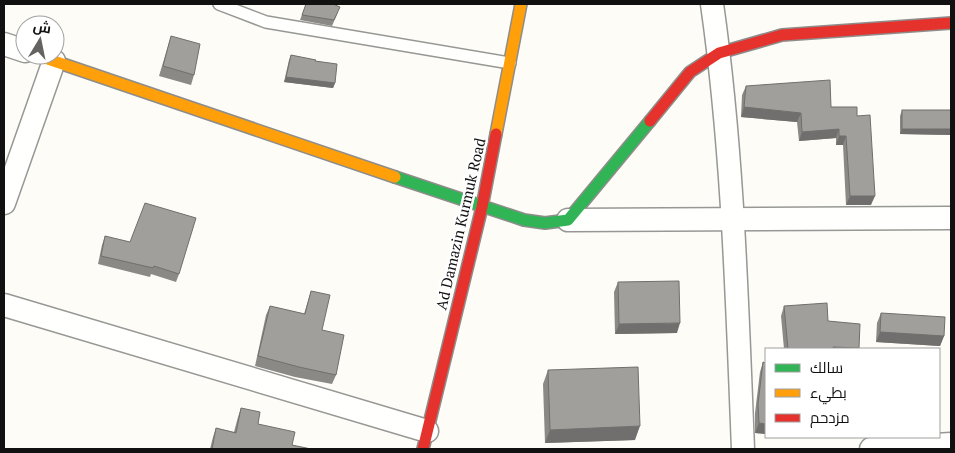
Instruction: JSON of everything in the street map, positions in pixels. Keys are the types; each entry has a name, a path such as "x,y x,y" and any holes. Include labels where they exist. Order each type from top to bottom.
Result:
{"main road":[{"name":"Ad Damazin Kurmuk Road","path":"425,440 482,207 522,4"},
{"path":"65,65 482,207 529,222 550,224 568,220 690,72 719,53 782,35 951,23"}],"street":[{"path":"712,4 719,53 733,219 743,449"},
{"path":"4,203 43,65"},
{"path":"568,220 951,218"},
{"path":"4,305 425,440"},
{"path":"871,449 951,444"}],"lane":[{"path":"219,4 266,22 510,63"}],"building":[{"path":"306,4 333,4 340,7 334,20 302,15"},
{"path":"171,36 200,44 194,75 163,66"},
{"path":"291,55 337,64 335,83 286,77"},
{"path":"830,80 831,107 857,107 857,116 870,115 875,196 850,196 846,136 839,136 839,129 802,132 801,113 744,107 746,86"},
{"path":"902,110 951,110 951,129 902,129"},
{"path":"145,203 196,218 179,274 154,266 153,268 101,256 105,236 130,242"},
{"path":"679,281 680,323 619,324 618,282"},
{"path":"311,291 330,295 322,330 344,335 336,375 258,356 270,306 305,314"},
{"path":"827,303 828,321 860,324 859,348 788,348 784,306"},
{"path":"881,313 945,317 944,336 880,332"},
{"path":"763,362 765,363 765,424 759,423 758,404"},
{"path":"638,367 640,426 550,430 548,370"},
{"path":"241,408 260,412 258,424 295,432 292,445 311,449 212,449 216,428 236,433"}],"traffic: fast":[{"path":"395,177 524,220 545,223 568,220 650,121"}],"traffic: slow":[{"path":"496,134 521,4"},
{"path":"65,65 395,177"}],"traffic: jam":[{"path":"650,121 690,72 719,53 782,35 951,23"},
{"path":"423,449 482,207 496,134"}]}
